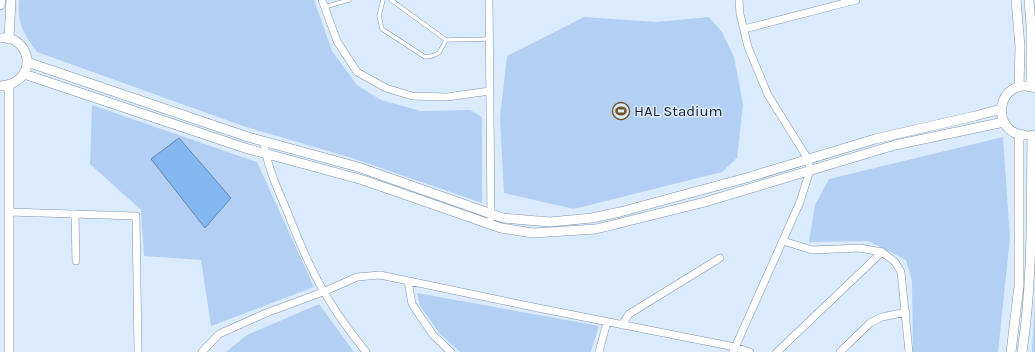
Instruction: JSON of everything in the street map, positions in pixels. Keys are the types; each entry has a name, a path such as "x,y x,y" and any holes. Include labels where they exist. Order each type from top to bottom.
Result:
{"street":[{"path":"0,0 0,5"},
{"path":"9,352 9,212 4,86 18,81 24,74 27,62 26,55 22,47 14,40 5,38 11,0"},
{"path":"489,0 491,225"},
{"path":"734,349 800,202 810,170 808,159 768,95 748,47 740,14 739,0"},
{"path":"744,29 856,0"},
{"path":"1016,0 1020,46 1019,87"},
{"path":"1022,352 1031,262 1033,134 1019,134 1013,132 1006,126 1002,117 1001,109 1004,98 1010,91 1019,87 1033,87 1029,0"},
{"path":"323,3 336,41 357,72 386,88 412,96 447,97 490,91"},
{"path":"27,62 264,142 358,168 503,218 550,222 592,218 628,210 746,178 875,139 1001,109"},
{"path":"24,74 245,148 363,180 500,228 533,233 596,229 705,202 895,145 1004,122"},
{"path":"1011,352 1019,286 1019,134"},
{"path":"264,142 265,153 273,177 294,230 323,292 350,332 366,352"},
{"path":"9,212 136,216 138,352"},
{"path":"75,214 76,261"},
{"path":"783,241 812,250 860,248 882,252 895,262 901,272 909,352"},
{"path":"777,352 882,252"},
{"path":"622,325 629,314 720,258"},
{"path":"202,352 219,334 266,313 323,292 357,277 380,275 750,352"},
{"path":"408,281 412,304 433,335 451,352"},
{"path":"840,352 870,322 882,317 906,312"},
{"path":"599,352 608,322"}],"lane":[{"path":"323,3 350,0"},
{"path":"383,0 380,16 382,29 425,57 439,53 446,40"},
{"path":"391,0 446,40 490,39"}],"shaded area":[{"path":"19,0 314,0 332,51 357,85 381,100 421,111 470,110 482,117 482,203 352,158 243,126 37,52 22,28 19,16"},
{"name":"HAL Stadium","path":"584,17 656,22 709,17 722,32 734,57 738,77 743,105 737,158 722,172 574,209 504,193 500,118 507,56"},
{"path":"92,105 257,162 314,287 211,326 201,260 144,256 141,210 90,164"},
{"path":"1003,137 1010,238 998,352 913,352 912,281 906,260 868,241 809,242 815,205 829,179"},
{"path":"179,138 231,198 205,228 151,159"},
{"path":"417,293 599,326 591,352 460,352 440,334 420,306"},
{"path":"1035,300 1035,352 1032,352"},
{"path":"319,304 354,352 226,352 247,335"}],"place":[{"name":"HAL Stadium","path":"621,111"}]}
